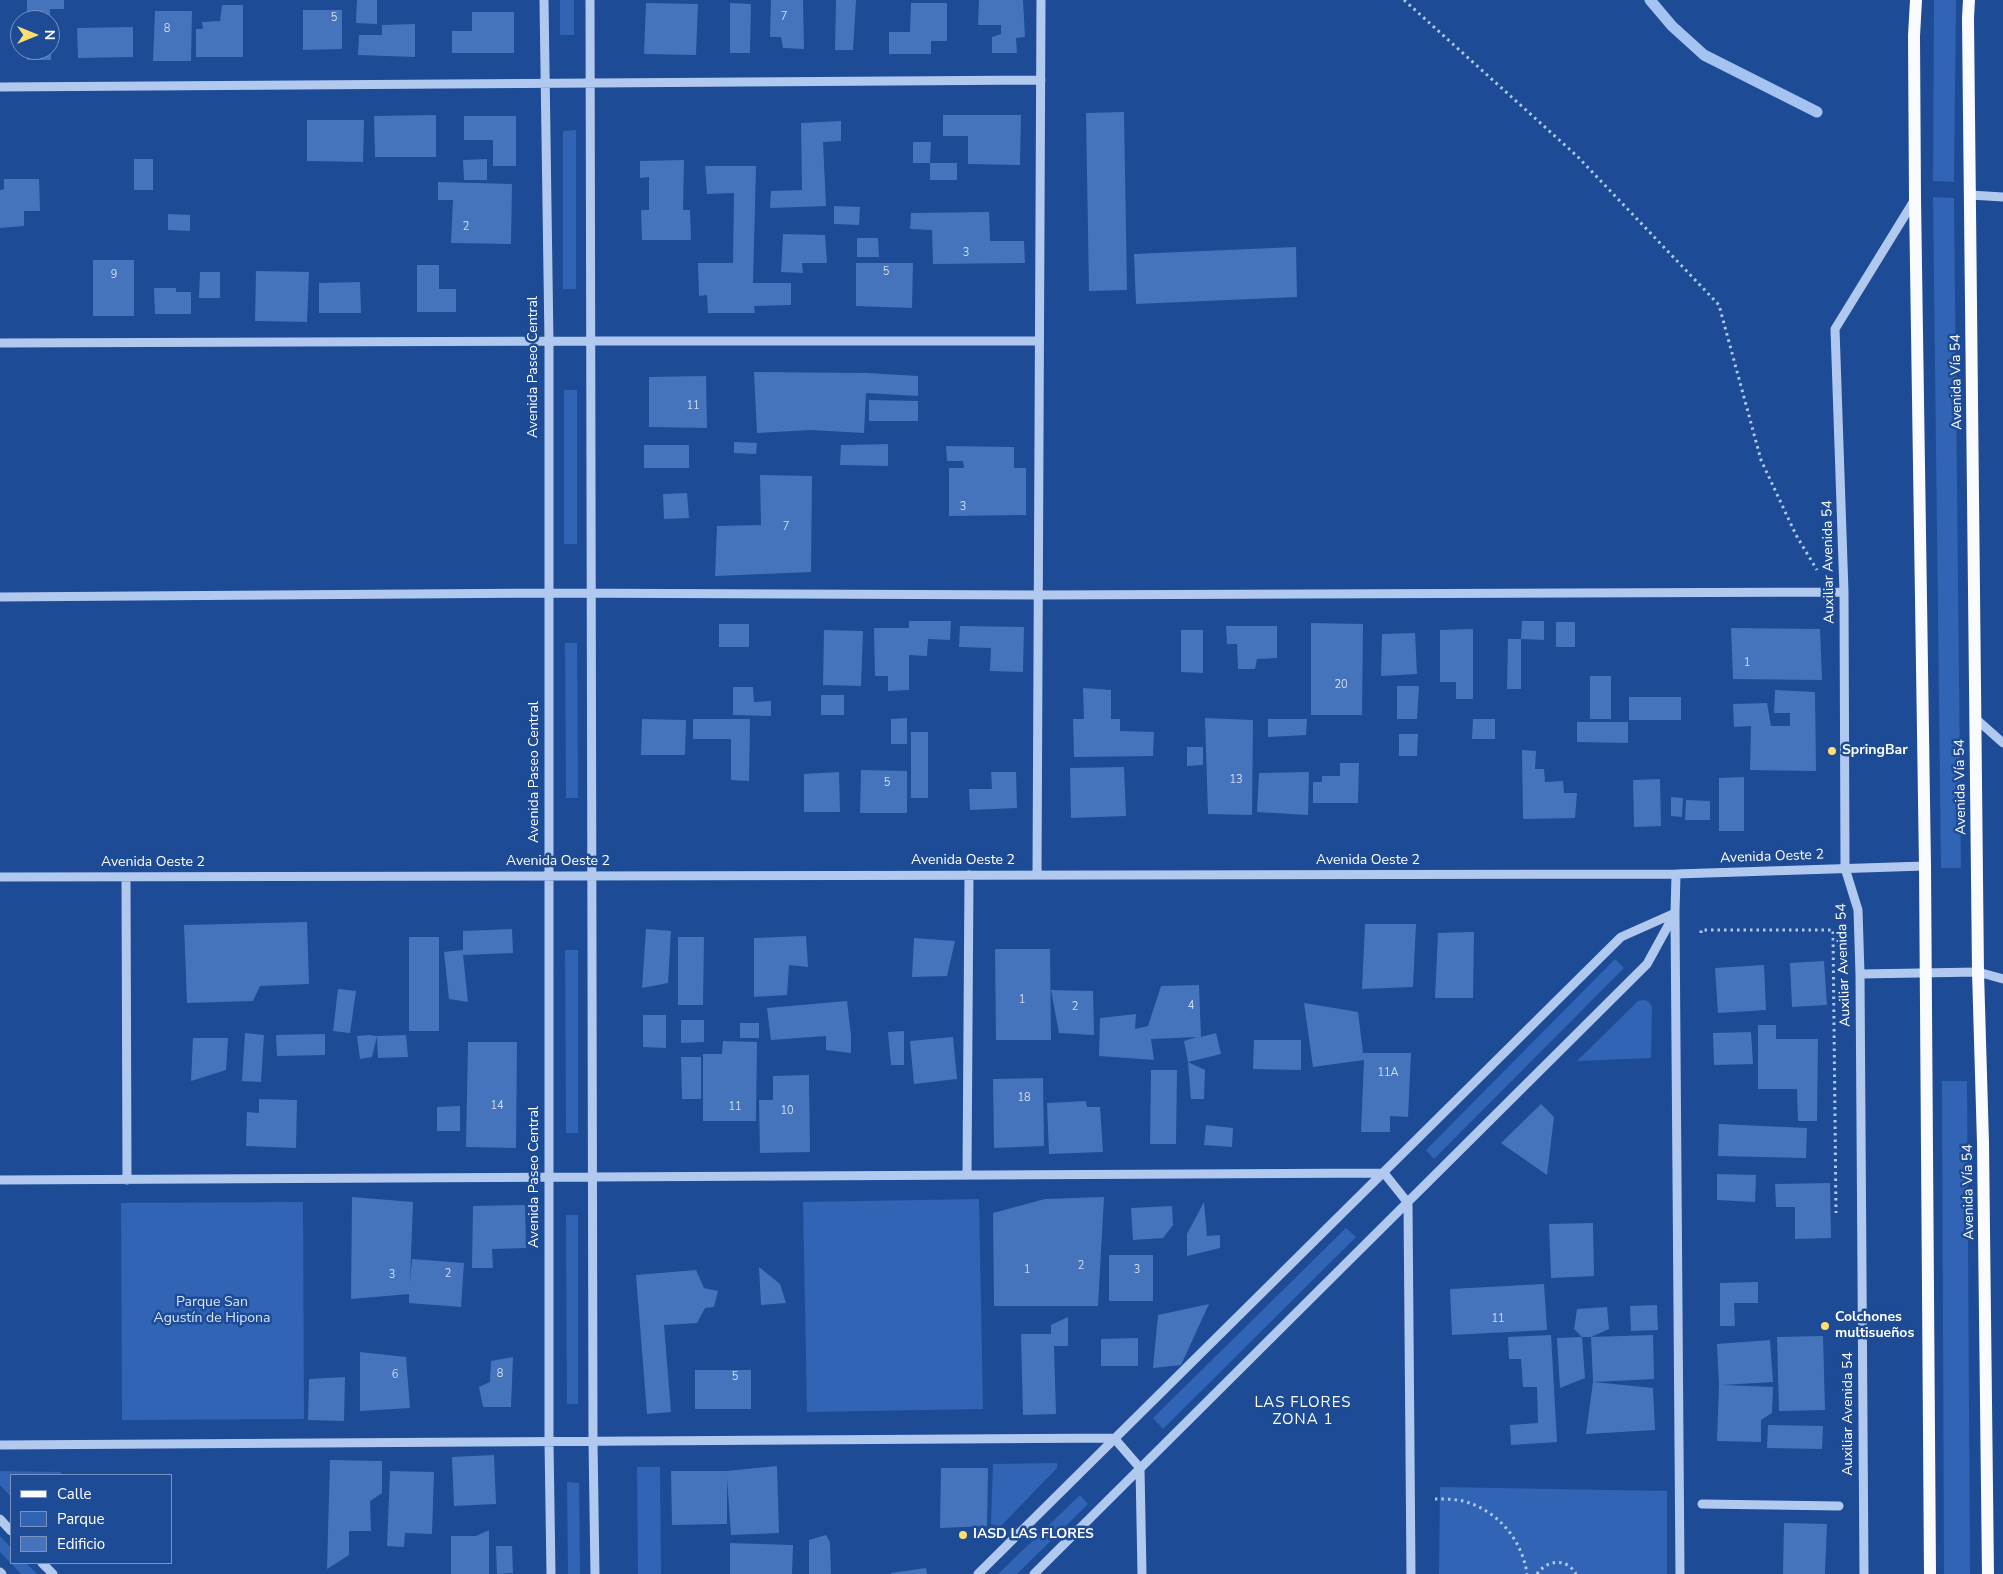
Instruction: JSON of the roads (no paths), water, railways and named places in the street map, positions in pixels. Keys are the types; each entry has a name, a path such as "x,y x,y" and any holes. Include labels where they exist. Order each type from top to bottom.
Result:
{"main road":[{"path":"1916,0 1914,36 1915,199 1927,973 1930,1574"},
{"name":"Avenida Vía 54","path":"1969,0 1978,972 1983,1153 1988,1574"}],"street":[{"name":"Avenida Paseo Central","path":"544,0 548,342 549,1442 551,1574"},
{"path":"590,0 592,1176 595,1574"},
{"path":"1037,875 1041,0"},
{"path":"0,87 1041,80"},
{"path":"1970,194 2003,197"},
{"name":"Auxiliar Avenida 54","path":"1864,1574 1860,974 1858,910 1845,868 1844,592 1835,329 1915,199"},
{"path":"0,343 548,342 591,340 1039,341"},
{"path":"0,597 547,593 1039,595 1844,592"},
{"path":"1975,718 2003,743"},
{"name":"Avenida Oeste 2","path":"0,877 1676,874 1925,866"},
{"path":"1676,874 1680,1574"},
{"path":"967,1174 969,875"},
{"path":"126,877 127,1180"},
{"path":"978,1574 1621,937 1675,913"},
{"path":"1034,1574 1647,964 1675,913"},
{"path":"1860,974 1978,972 2003,978"},
{"path":"0,1180 1384,1172"},
{"path":"1384,1172 1408,1203 1411,1574"},
{"path":"0,1445 1114,1438 1140,1468 1142,1574"},
{"path":"1702,1504 1839,1506"},
{"path":"0,1520 10,1530"},
{"path":"43,1564 53,1574"}],"waterway":[{"path":"1650,0 1672,26 1704,55 1817,112"}],"place":[{"name":"SpringBar","path":"1832,751"},
{"name":"Colchones multisueños","path":"1825,1326"},
{"name":"IASD LAS FLORES","path":"963,1535"}],"district":[{"name":"LAS FLORES ZONA 1","path":"1303,1412"}],"park label":[{"name":"Parque San Agustín de Hipona","path":"212,1312"}]}
